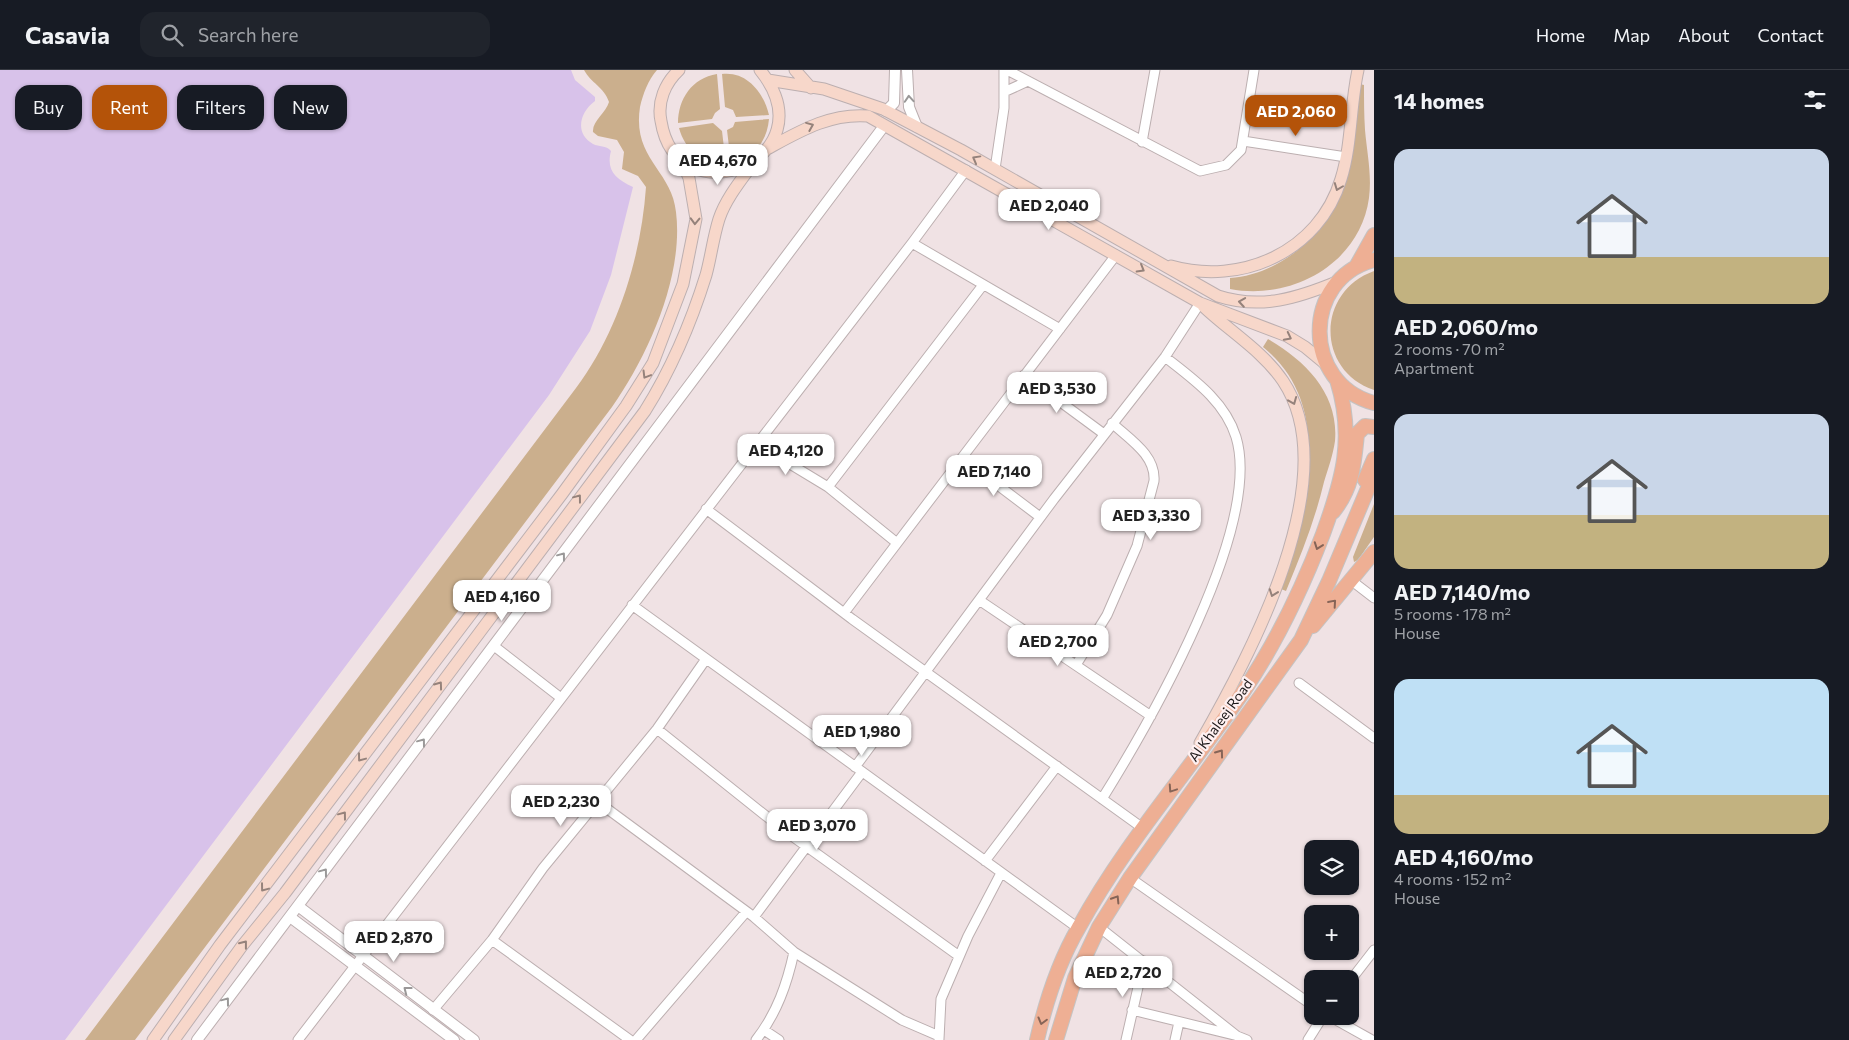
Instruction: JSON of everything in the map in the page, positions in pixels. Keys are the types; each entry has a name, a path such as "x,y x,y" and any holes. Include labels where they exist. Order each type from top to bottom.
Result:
{"main road":[{"path":"679,70 672,76 662,93 659,113 663,133 672,151 687,164 706,172 723,173 740,170 755,161"},
{"path":"760,70 768,80 777,99 779,116 775,134 767,149"},
{"path":"795,70 811,88"},
{"path":"1156,262 1201,273 1238,271 1275,258 1306,235 1325,213 1336,193 1346,157 1358,70"},
{"path":"768,80 845,95 886,111 995,169 1208,292 1242,302 1284,301 1339,281"},
{"path":"174,1040 242,946 291,885 645,411 672,366 689,326 706,274 720,218 736,187 755,161 767,149 807,127 843,117 868,116 1200,303 1287,336 1305,347 1328,366"},
{"path":"153,1040 226,937 562,494 626,406 653,363 683,284 695,227 694,198 689,178 680,158"},
{"path":"1356,267 1374,235"},
{"path":"1374,260 1356,267 1339,281 1324,304 1319,338 1328,366 1337,380 1345,389 1364,401 1374,404"},
{"path":"1186,767 1244,663 1265,614 1295,525 1304,466 1299,420 1293,400 1283,382 1270,364 1200,303"},
{"name":"Al Khaleej Road","path":"1037,1040 1050,994 1078,928 1106,882 1186,767 1243,692 1284,622 1309,570 1329,516 1346,451 1346,419 1337,380"},
{"path":"1329,516 1345,497 1356,455 1357,434 1365,426 1374,427"},
{"path":"1351,526 1357,502 1374,459"},
{"name":"Al Khaleej Road","path":"1056,1040 1075,978 1099,927 1130,878 1302,640 1374,474"},
{"path":"1302,640 1374,552"}],"street":[{"path":"886,111 894,103 895,70"},
{"path":"907,70 909,107 917,127"},
{"path":"995,169 1006,70 1200,172 1226,165 1241,150 1254,70"},
{"path":"1142,142 1155,70"},
{"path":"1004,92 1028,81"},
{"path":"197,1040 884,126"},
{"path":"1243,141 1346,157"},
{"path":"299,1040 912,243 966,170"},
{"path":"912,243 1060,329"},
{"path":"844,613 1116,255"},
{"path":"828,487 983,285"},
{"path":"636,1040 750,914 805,846 925,671 1040,517 1164,357 1200,303"},
{"path":"1102,798 1138,742 1200,617 1213,584 1234,516 1240,481 1241,456 1236,435 1228,418 1214,398 1164,357"},
{"path":"1024,375 1104,434"},
{"path":"1076,665 1106,615 1137,546 1154,481 1155,471 1149,457 1112,423"},
{"path":"757,444 828,487 897,543"},
{"path":"962,458 1040,517"},
{"path":"706,509 844,613 1144,829"},
{"path":"1352,581 1374,598"},
{"path":"979,600 1150,716"},
{"path":"632,605 1078,928"},
{"path":"494,646 561,698"},
{"path":"434,1010 492,940 543,868 657,729 706,659"},
{"path":"1299,683 1374,738"},
{"path":"657,729 805,846 959,956"},
{"path":"985,861 1057,766"},
{"path":"598,802 750,914 794,952 902,1020 939,1038 941,999 959,956 1001,873"},
{"path":"1130,878 1304,999"},
{"path":"298,906 474,1040"},
{"path":"290,917 454,1040"},
{"path":"1099,927 1144,961 1237,1038"},
{"path":"492,940 630,1040"},
{"path":"1359,970 1374,950"},
{"path":"756,1040 764,1030 787,982 794,952"},
{"path":"1126,1040 1144,961"},
{"path":"1132,1010 1247,1040"},
{"path":"1175,1040 1179,1022"},
{"path":"1308,1040 1317,1025"},
{"path":"1345,1025 1372,1040"},
{"path":"764,1030 778,1040"}],"shaded area":[{"path":"0,70 571,70 575,80 595,97 595,101 586,111 581,122 583,134 593,144 611,151 610,164 613,173 621,181 633,187 611,275 590,331 549,395 65,1040 0,1040"},
{"path":"584,70 657,70 648,83 643,97 640,107 639,125 647,152 668,185 673,198 676,212 677,237 669,288 650,340 638,364 612,407 135,1040 85,1040 576,388 604,343 625,293 633,267 639,240 646,187 638,176 622,169 624,152 617,140 598,136 593,132 595,124 609,102 604,92"},
{"path":"717,74 720,109 712,119 678,123 681,106 688,91 700,80"},
{"path":"722,74 739,76 753,85 763,99 769,115 736,117 733,110 725,107"},
{"path":"1360,84 1364,85 1370,189 1363,221 1352,242 1337,259 1319,273 1298,283 1276,289 1253,291 1230,289 1230,278 1249,275 1267,269 1284,260 1300,248 1314,235 1337,203 1351,162"},
{"path":"769,119 765,135 758,148 746,158 731,164 727,130 733,127 735,122"},
{"path":"713,123 722,131 726,165 709,162 696,155 686,143 679,128"},
{"path":"1374,271 1374,390 1355,380 1341,366 1333,349 1330,331 1333,313 1341,296 1355,281"},
{"path":"1268,339 1295,358 1317,381 1326,394 1332,408 1335,424 1333,451 1316,510 1286,591 1281,589 1305,494 1308,430 1301,400 1286,372 1263,347"},
{"path":"1374,504 1374,537 1358,560 1354,562 1353,557"}]}
